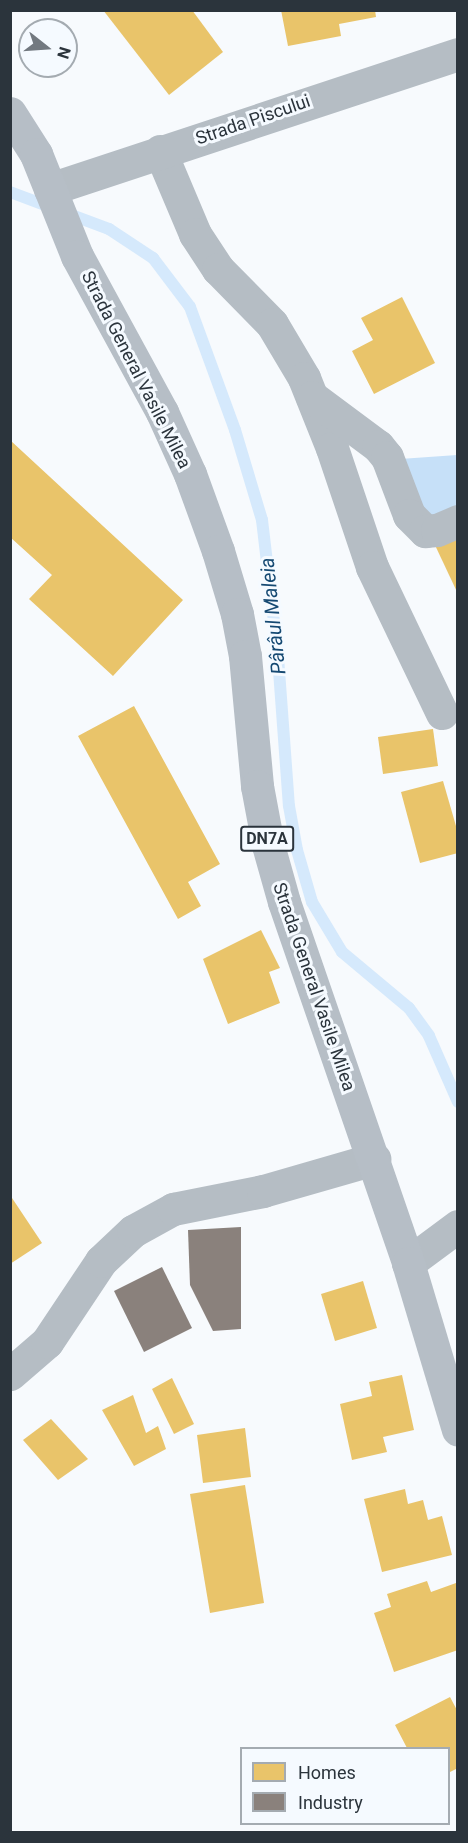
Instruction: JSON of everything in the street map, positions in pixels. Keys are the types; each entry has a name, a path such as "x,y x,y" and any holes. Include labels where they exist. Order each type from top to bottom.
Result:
{"main road":[{"name":"Strada General Vasile Milea","path":"10,113 36,154 77,256 162,412 190,474 218,551 237,614 244,656 257,786 268,845 288,914 408,1263 458,1430"}],"street":[{"name":"Strada Piscului","path":"50,189 458,54"},
{"path":"160,152 195,234 218,270 272,324 304,378 332,448 372,567 442,713"},
{"path":"312,397 378,446 387,457 409,515 425,531 437,530 458,521"},
{"path":"11,1372 47,1342 101,1261 133,1231 173,1209 263,1191 374,1159"},
{"path":"408,1263 458,1226"}],"shaded area":[{"path":"457,455 457,510 427,519 400,459"}],"building: Homes":[{"path":"103,10 192,10 223,52 169,95"},
{"path":"281,10 375,10 376,17 339,24 341,36 288,46"},
{"path":"402,297 435,363 374,394 352,351 373,340 361,318"},
{"path":"10,440 183,600 113,676 29,599 52,575 10,537"},
{"path":"458,532 458,594 434,543"},
{"path":"134,706 220,864 188,882 201,906 178,919 78,736"},
{"path":"433,729 438,766 383,774 378,737"},
{"path":"443,781 458,833 458,853 420,863 401,792"},
{"path":"261,930 280,968 269,972 280,1003 228,1024 203,959"},
{"path":"10,1195 42,1243 10,1264"},
{"path":"363,1281 377,1328 335,1341 321,1294"},
{"path":"402,1375 414,1430 383,1437 387,1452 352,1460 340,1404 372,1396 369,1382"},
{"path":"172,1378 194,1424 174,1434 152,1389"},
{"path":"133,1395 146,1433 158,1426 166,1449 134,1466 102,1410"},
{"path":"51,1419 88,1459 58,1480 23,1440"},
{"path":"245,1428 251,1477 203,1483 197,1435"},
{"path":"245,1485 264,1603 210,1613 190,1494"},
{"path":"405,1489 408,1504 423,1500 428,1520 442,1516 452,1555 382,1572 364,1499"},
{"path":"427,1581 431,1592 456,1583 458,1650 394,1672 374,1613 391,1607 387,1594"},
{"path":"450,1697 458,1712 458,1768 450,1772 450,1747 406,1747 395,1725"}],"building: Industry":[{"path":"241,1227 241,1329 213,1331 190,1285 188,1230"},
{"path":"162,1267 192,1328 144,1352 114,1291"}],"waterway":[{"name":"Pârâul Maleia","path":"10,192 109,229 153,258 190,307 235,430 262,520 278,657 289,806 297,850 312,902 342,952 409,1008 429,1036 458,1102"}]}
